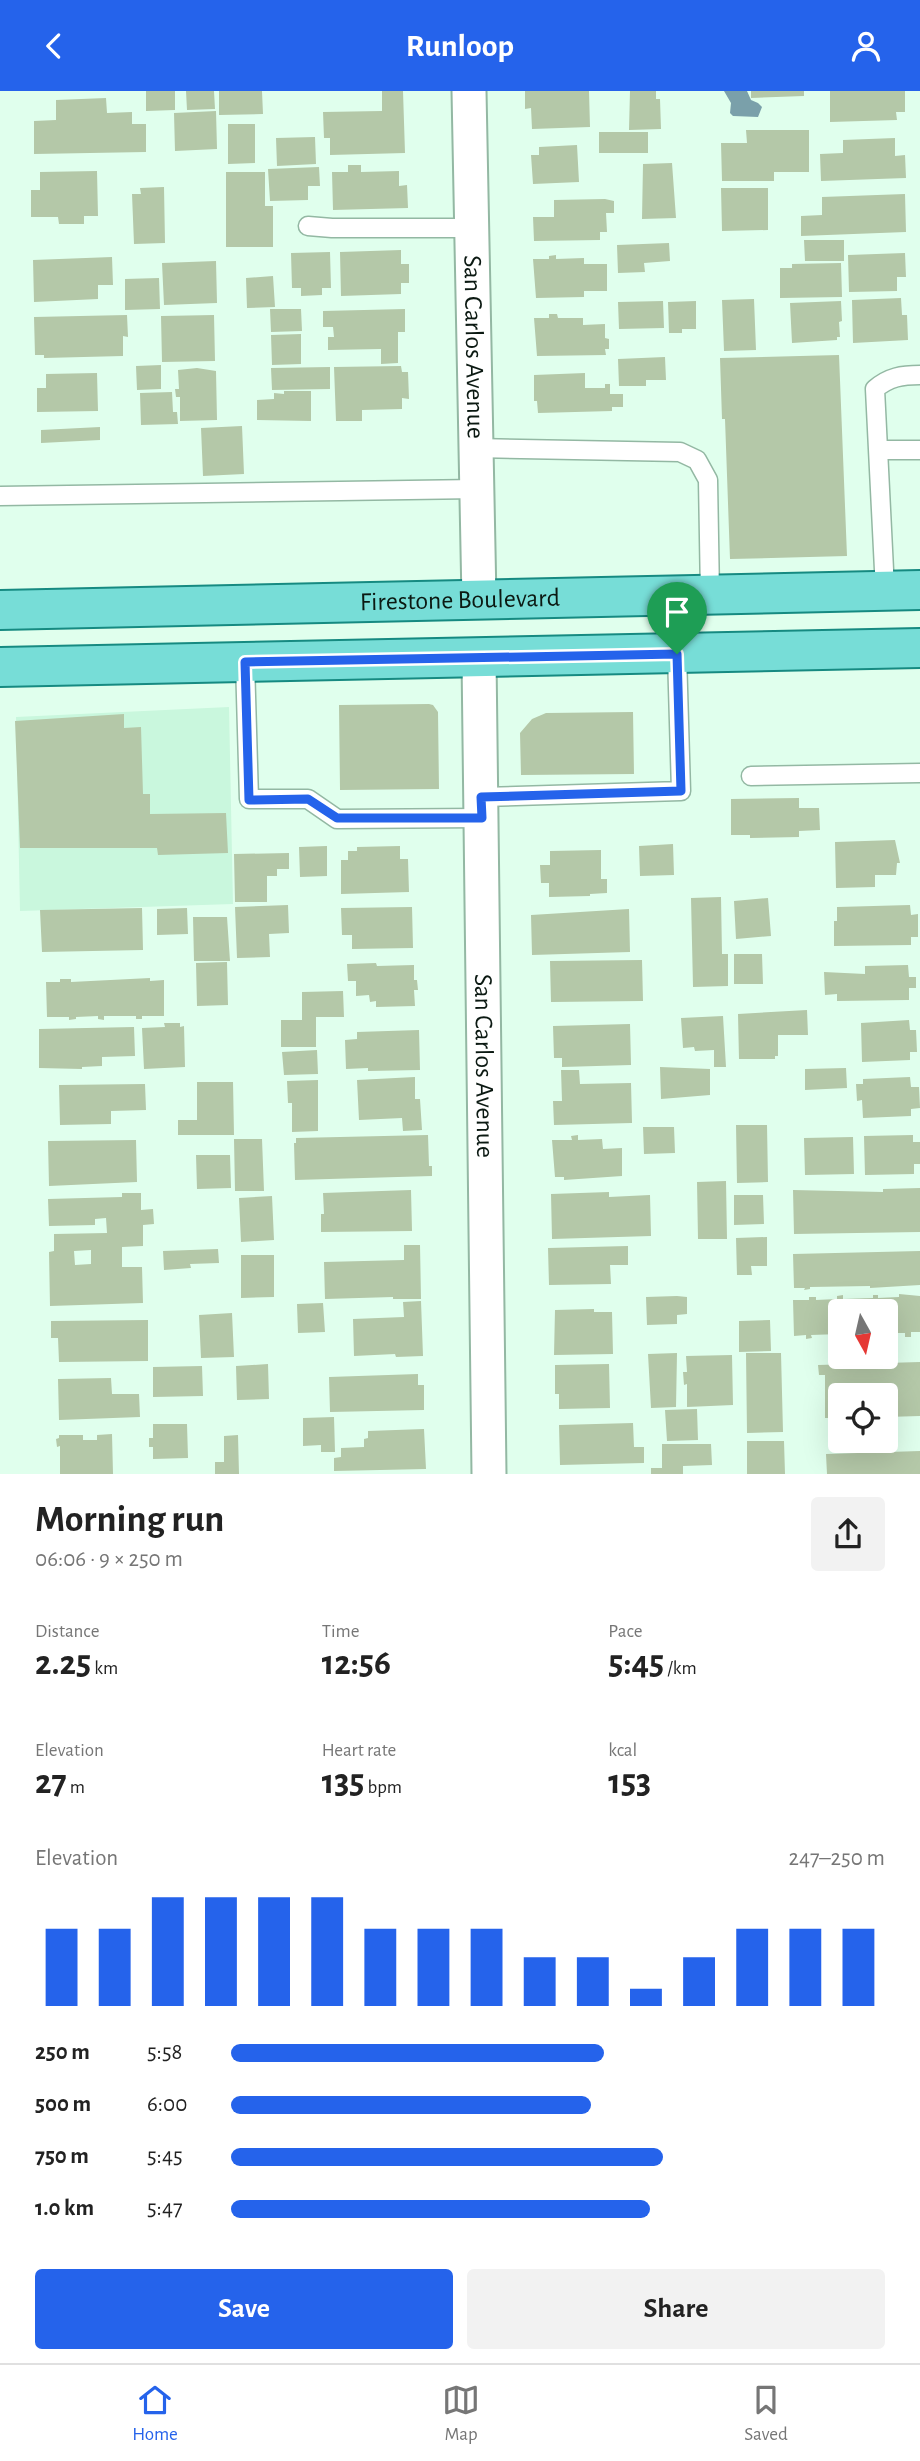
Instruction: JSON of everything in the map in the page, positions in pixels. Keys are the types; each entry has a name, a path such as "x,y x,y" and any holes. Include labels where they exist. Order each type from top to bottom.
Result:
{"main road":[{"name":"Firestone Boulevard","path":"0,610 902,590"},
{"path":"0,667 920,648"}],"street":[{"name":"San Carlos Avenue","path":"469,91 479,600"},
{"name":"San Carlos Avenue","path":"479,658 489,1474"}],"lane":[{"path":"308,226 471,228"},
{"path":"902,590 878,450 875,389 886,379 920,375"},
{"path":"476,448 680,452 697,460 708,480 710,595"},
{"path":"878,450 920,450"},
{"path":"0,496 477,489"},
{"path":"245,662 249,800 308,799 337,818 681,791 677,654"},
{"path":"751,776 920,773"}],"shaded area":[{"path":"229,707 233,904 20,911 16,717"}],"water":[{"path":"724,91 747,91 751,100 762,107 758,117 733,116 730,113 731,103"}],"building":[{"path":"146,91 175,91 175,110 146,111"},
{"path":"186,91 214,91 215,109 187,110"},
{"path":"219,91 262,91 263,114 219,115"},
{"path":"382,91 403,91 405,153 330,155 330,138 324,138 323,112 382,111"},
{"path":"525,91 589,91 590,127 532,129 531,108 525,109"},
{"path":"630,91 656,91 656,99 660,99 661,129 629,130"},
{"path":"751,91 804,91 804,96 751,98"},
{"path":"830,91 905,91 905,112 896,112 897,120 830,122"},
{"path":"106,98 107,113 132,112 132,124 146,124 146,152 34,154 34,121 56,120 56,100"},
{"path":"216,111 217,149 175,151 174,113"},
{"path":"228,124 255,124 255,163 228,164"},
{"path":"746,130 809,130 809,172 774,172 774,181 722,181 721,143 747,143"},
{"path":"599,132 648,132 648,153 599,153"},
{"path":"315,137 316,164 277,166 276,138"},
{"path":"895,138 895,156 905,155 906,178 821,181 820,154 843,153 843,140"},
{"path":"577,145 579,182 533,184 531,155 539,155 539,147"},
{"path":"672,163 676,218 642,219 643,164"},
{"path":"348,165 361,165 361,172 399,171 399,186 407,185 408,208 333,210 332,172 348,172"},
{"path":"319,167 320,186 308,186 308,200 270,201 268,169"},
{"path":"97,171 98,216 84,216 84,224 59,224 58,217 31,217 31,190 40,190 40,172"},
{"path":"226,172 265,172 265,206 273,206 273,247 226,247"},
{"path":"164,187 165,243 134,244 132,194 141,194 140,188"},
{"path":"721,188 768,188 768,230 722,231"},
{"path":"905,194 906,232 801,236 801,216 822,215 822,197"},
{"path":"554,200 614,201 614,213 606,213 607,232 600,232 600,240 534,241 533,217 554,217"},
{"path":"804,240 844,240 844,261 805,261"},
{"path":"669,243 670,261 644,263 645,272 618,273 617,245"},
{"path":"401,250 401,264 409,264 409,283 401,283 401,294 341,296 340,252"},
{"path":"330,252 331,288 322,288 322,295 301,296 301,288 292,288 291,253"},
{"path":"905,253 906,277 897,277 897,291 849,292 848,255"},
{"path":"556,255 556,259 584,258 584,264 607,264 607,291 584,291 584,297 536,298 533,259 549,259 549,256"},
{"path":"112,257 113,285 98,285 98,299 34,302 33,260"},
{"path":"216,261 217,303 164,305 162,263"},
{"path":"841,263 842,297 780,298 780,268 792,268 792,264"},
{"path":"273,276 275,307 247,308 246,278"},
{"path":"159,278 160,309 125,310 125,279"},
{"path":"901,298 902,315 907,315 908,340 853,343 852,300"},
{"path":"754,299 756,350 724,351 722,300"},
{"path":"663,301 664,328 619,329 618,302"},
{"path":"696,301 696,329 669,333 668,302"},
{"path":"841,301 842,321 839,322 840,337 837,337 837,340 792,343 790,303"},
{"path":"270,309 301,309 302,331 271,332"},
{"path":"405,309 405,332 398,332 398,363 381,364 381,349 328,350 328,337 334,337 333,327 323,327 323,311"},
{"path":"549,314 557,314 558,318 583,318 583,325 605,324 605,338 609,339 606,355 537,356 534,318 549,318"},
{"path":"127,315 128,337 123,336 123,356 44,358 44,355 35,355 34,317"},
{"path":"214,315 215,361 162,362 161,316"},
{"path":"301,334 301,364 272,365 271,335"},
{"path":"839,355 847,556 730,559 720,358"},
{"path":"665,357 666,380 646,380 646,386 619,386 618,359"},
{"path":"161,365 161,389 137,390 136,366"},
{"path":"401,366 402,372 408,372 409,399 402,398 402,409 362,410 362,421 336,421 334,367"},
{"path":"330,367 330,389 272,390 271,368"},
{"path":"197,368 216,371 217,420 180,421 180,397 176,397 175,389 179,389 178,370"},
{"path":"97,373 98,411 37,412 37,388 46,388 46,374"},
{"path":"585,373 585,388 605,388 605,384 610,384 610,394 623,394 623,407 612,407 612,411 538,413 537,401 534,401 534,375"},
{"path":"284,391 311,391 311,421 257,420 257,400 274,399 274,393 284,394"},
{"path":"172,392 173,412 177,412 178,424 141,425 140,393"},
{"path":"242,426 244,474 203,476 201,428"},
{"path":"100,427 100,440 41,443 41,430"},
{"path":"429,704 438,712 439,789 340,790 339,705"},
{"path":"633,712 634,774 521,775 520,733 532,719 546,713"},
{"path":"124,714 124,728 141,727 143,794 150,794 150,814 226,813 228,853 158,855 157,848 20,848 15,721"},
{"path":"799,798 799,808 819,808 820,830 799,831 799,837 750,838 750,835 731,835 731,799"},
{"path":"895,840 900,863 897,863 896,875 875,875 875,887 836,888 835,842"},
{"path":"673,844 674,875 640,876 639,846"},
{"path":"327,846 327,876 300,877 299,847"},
{"path":"400,846 400,859 408,859 409,892 341,894 341,860 348,860 348,851 357,851 357,847"},
{"path":"601,850 601,879 607,879 607,893 549,897 549,883 541,883 540,865 550,865 550,851"},
{"path":"289,853 289,869 277,869 277,876 267,876 267,902 235,902 234,854"},
{"path":"721,897 722,954 728,954 728,986 693,987 691,898"},
{"path":"768,898 771,936 736,939 734,901"},
{"path":"288,905 289,933 269,934 270,957 237,958 235,907"},
{"path":"910,905 911,915 918,914 918,937 911,937 911,945 834,946 837,907"},
{"path":"412,907 413,948 352,949 352,935 342,935 341,908"},
{"path":"142,908 143,950 42,952 40,910"},
{"path":"187,908 188,934 157,935 157,909"},
{"path":"629,909 630,952 532,955 531,915"},
{"path":"193,917 227,917 230,961 194,961"},
{"path":"734,954 762,954 763,984 734,984"},
{"path":"642,960 643,1001 551,1002 550,961"},
{"path":"227,962 228,1005 197,1006 196,963"},
{"path":"376,963 377,966 414,965 414,980 417,980 418,990 414,990 415,1006 376,1007 376,1001 370,1002 369,995 356,996 356,981 348,981 347,964"},
{"path":"908,965 909,977 916,977 916,988 909,988 909,1000 837,1001 837,994 825,995 824,972 865,974 865,966"},
{"path":"150,978 150,981 164,980 164,1016 142,1016 142,1019 136,1019 136,1016 104,1016 104,1020 98,1019 98,1016 69,1020 69,1017 47,1017 46,982 60,982 60,979 71,979 71,982"},
{"path":"343,991 344,1017 316,1017 316,1047 281,1047 281,1020 302,1020 302,992"},
{"path":"807,1010 808,1035 778,1035 778,1056 775,1056 775,1059 739,1059 738,1014"},
{"path":"723,1016 726,1067 714,1067 714,1050 695,1051 694,1047 683,1048 681,1018"},
{"path":"909,1020 910,1030 916,1030 917,1052 910,1052 910,1060 862,1062 861,1023"},
{"path":"164,1023 180,1023 180,1027 184,1026 185,1067 144,1069 142,1028 165,1027"},
{"path":"630,1024 631,1065 562,1067 562,1058 554,1058 553,1026"},
{"path":"134,1027 135,1056 102,1057 102,1066 82,1069 39,1068 39,1029"},
{"path":"419,1030 420,1070 346,1069 345,1040 357,1039 357,1032"},
{"path":"317,1050 318,1074 284,1075 282,1052"},
{"path":"660,1067 710,1069 710,1095 661,1099"},
{"path":"846,1068 847,1088 805,1090 805,1069"},
{"path":"561,1070 579,1070 580,1084 631,1083 632,1123 554,1125 553,1101 562,1101"},
{"path":"415,1077 415,1099 420,1099 422,1130 403,1131 402,1118 359,1120 357,1080"},
{"path":"910,1077 911,1087 919,1087 920,1108 911,1109 911,1116 863,1118 862,1100 857,1101 856,1084 863,1084 863,1079"},
{"path":"318,1080 318,1131 292,1132 292,1103 288,1103 287,1081"},
{"path":"197,1082 233,1082 234,1135 178,1135 178,1120 197,1120"},
{"path":"145,1084 146,1110 111,1111 111,1124 60,1125 59,1085"},
{"path":"736,1125 767,1125 768,1182 737,1183"},
{"path":"643,1127 674,1127 675,1153 644,1154"},
{"path":"428,1135 432,1176 295,1180 296,1138"},
{"path":"578,1135 578,1140 602,1139 603,1149 622,1148 622,1176 564,1180 564,1177 555,1177 552,1140 572,1140 571,1136"},
{"path":"913,1135 913,1142 920,1142 920,1164 914,1164 914,1174 865,1175 864,1136"},
{"path":"853,1137 854,1174 805,1175 804,1138"},
{"path":"234,1139 262,1139 264,1191 235,1191"},
{"path":"136,1140 137,1182 49,1186 48,1141"},
{"path":"196,1155 230,1155 231,1188 197,1189"},
{"path":"726,1181 727,1239 698,1239 697,1182"},
{"path":"920,1188 920,1232 794,1234 793,1190 883,1192 883,1189"},
{"path":"411,1190 412,1231 321,1232 323,1193"},
{"path":"609,1192 609,1197 650,1195 651,1236 552,1239 551,1194"},
{"path":"122,1193 141,1193 141,1210 153,1209 154,1224 143,1225 143,1246 122,1247 122,1267 142,1267 143,1303 50,1306 49,1252 54,1251 54,1234 107,1233 106,1218 95,1219 95,1225 49,1226 48,1199 122,1197","holes":["91,1250 91,1264 75,1265 74,1251"]},
{"path":"734,1195 763,1195 764,1224 734,1225"},
{"path":"272,1196 274,1240 241,1242 239,1198"},
{"path":"767,1237 767,1266 751,1266 752,1275 737,1275 736,1238"},
{"path":"404,1245 420,1245 421,1299 325,1299 324,1262 404,1260"},
{"path":"628,1246 628,1265 610,1265 611,1284 549,1285 548,1248"},
{"path":"218,1249 219,1263 190,1264 191,1268 164,1270 163,1251"},
{"path":"920,1251 920,1285 810,1287 804,1290 805,1288 794,1288 793,1254"},
{"path":"241,1255 274,1255 274,1297 241,1298"},
{"path":"899,1294 920,1296 920,1332 911,1332 911,1337 898,1333 898,1299 843,1299 873,1298 873,1295 878,1295 878,1298 899,1297"},
{"path":"646,1297 687,1297 687,1314 677,1315 677,1324 647,1325"},
{"path":"816,1297 816,1300 828,1299 828,1334 811,1335 812,1338 806,1339 806,1335 794,1336 793,1300"},
{"path":"421,1301 423,1356 354,1356 353,1319 404,1317 403,1302"},
{"path":"323,1303 325,1332 298,1333 297,1304"},
{"path":"594,1309 594,1312 612,1312 613,1354 554,1355 555,1310"},
{"path":"232,1313 234,1357 201,1358 199,1315"},
{"path":"148,1320 148,1361 59,1362 58,1338 51,1338 51,1321"},
{"path":"770,1320 771,1351 739,1352 739,1321"},
{"path":"677,1353 676,1407 651,1408 648,1354"},
{"path":"746,1353 781,1353 783,1432 747,1433"},
{"path":"732,1355 733,1405 687,1407 687,1384 684,1385 683,1372 687,1372 686,1356"},
{"path":"920,1362 920,1416 898,1417 898,1383 828,1383 828,1418 825,1418 825,1375 819,1375 818,1365 828,1365 828,1369 898,1369 898,1363"},
{"path":"268,1364 269,1399 237,1400 236,1366"},
{"path":"609,1364 610,1408 559,1409 559,1394 555,1394 555,1365"},
{"path":"202,1366 203,1396 153,1397 153,1367"},
{"path":"418,1374 418,1385 424,1385 424,1410 330,1412 329,1377"},
{"path":"111,1378 112,1394 139,1394 140,1417 59,1420 58,1379"},
{"path":"697,1409 698,1440 667,1441 665,1410"},
{"path":"334,1417 335,1452 321,1452 321,1445 303,1446 303,1418"},
{"path":"633,1423 634,1447 644,1447 644,1463 560,1465 559,1425"},
{"path":"153,1424 187,1424 188,1458 153,1459 153,1447 149,1447 149,1438 153,1438"},
{"path":"424,1429 426,1469 334,1471 334,1458 341,1457 341,1448 364,1447 368,1431"},
{"path":"112,1434 113,1474 60,1474 60,1446 57,1447 56,1439 59,1435 83,1435 83,1440 97,1440 97,1435"},
{"path":"238,1435 239,1474 215,1474 215,1462 224,1462 224,1436"},
{"path":"747,1441 784,1441 785,1474 747,1474"},
{"path":"662,1444 711,1444 712,1465 683,1466 683,1474 651,1474 651,1468 662,1468"},
{"path":"920,1451 920,1474 827,1474 826,1454"}],"route":[{"path":"677,654 681,791 481,797 482,818 337,818 308,799 249,800 245,662 677,654"}]}
